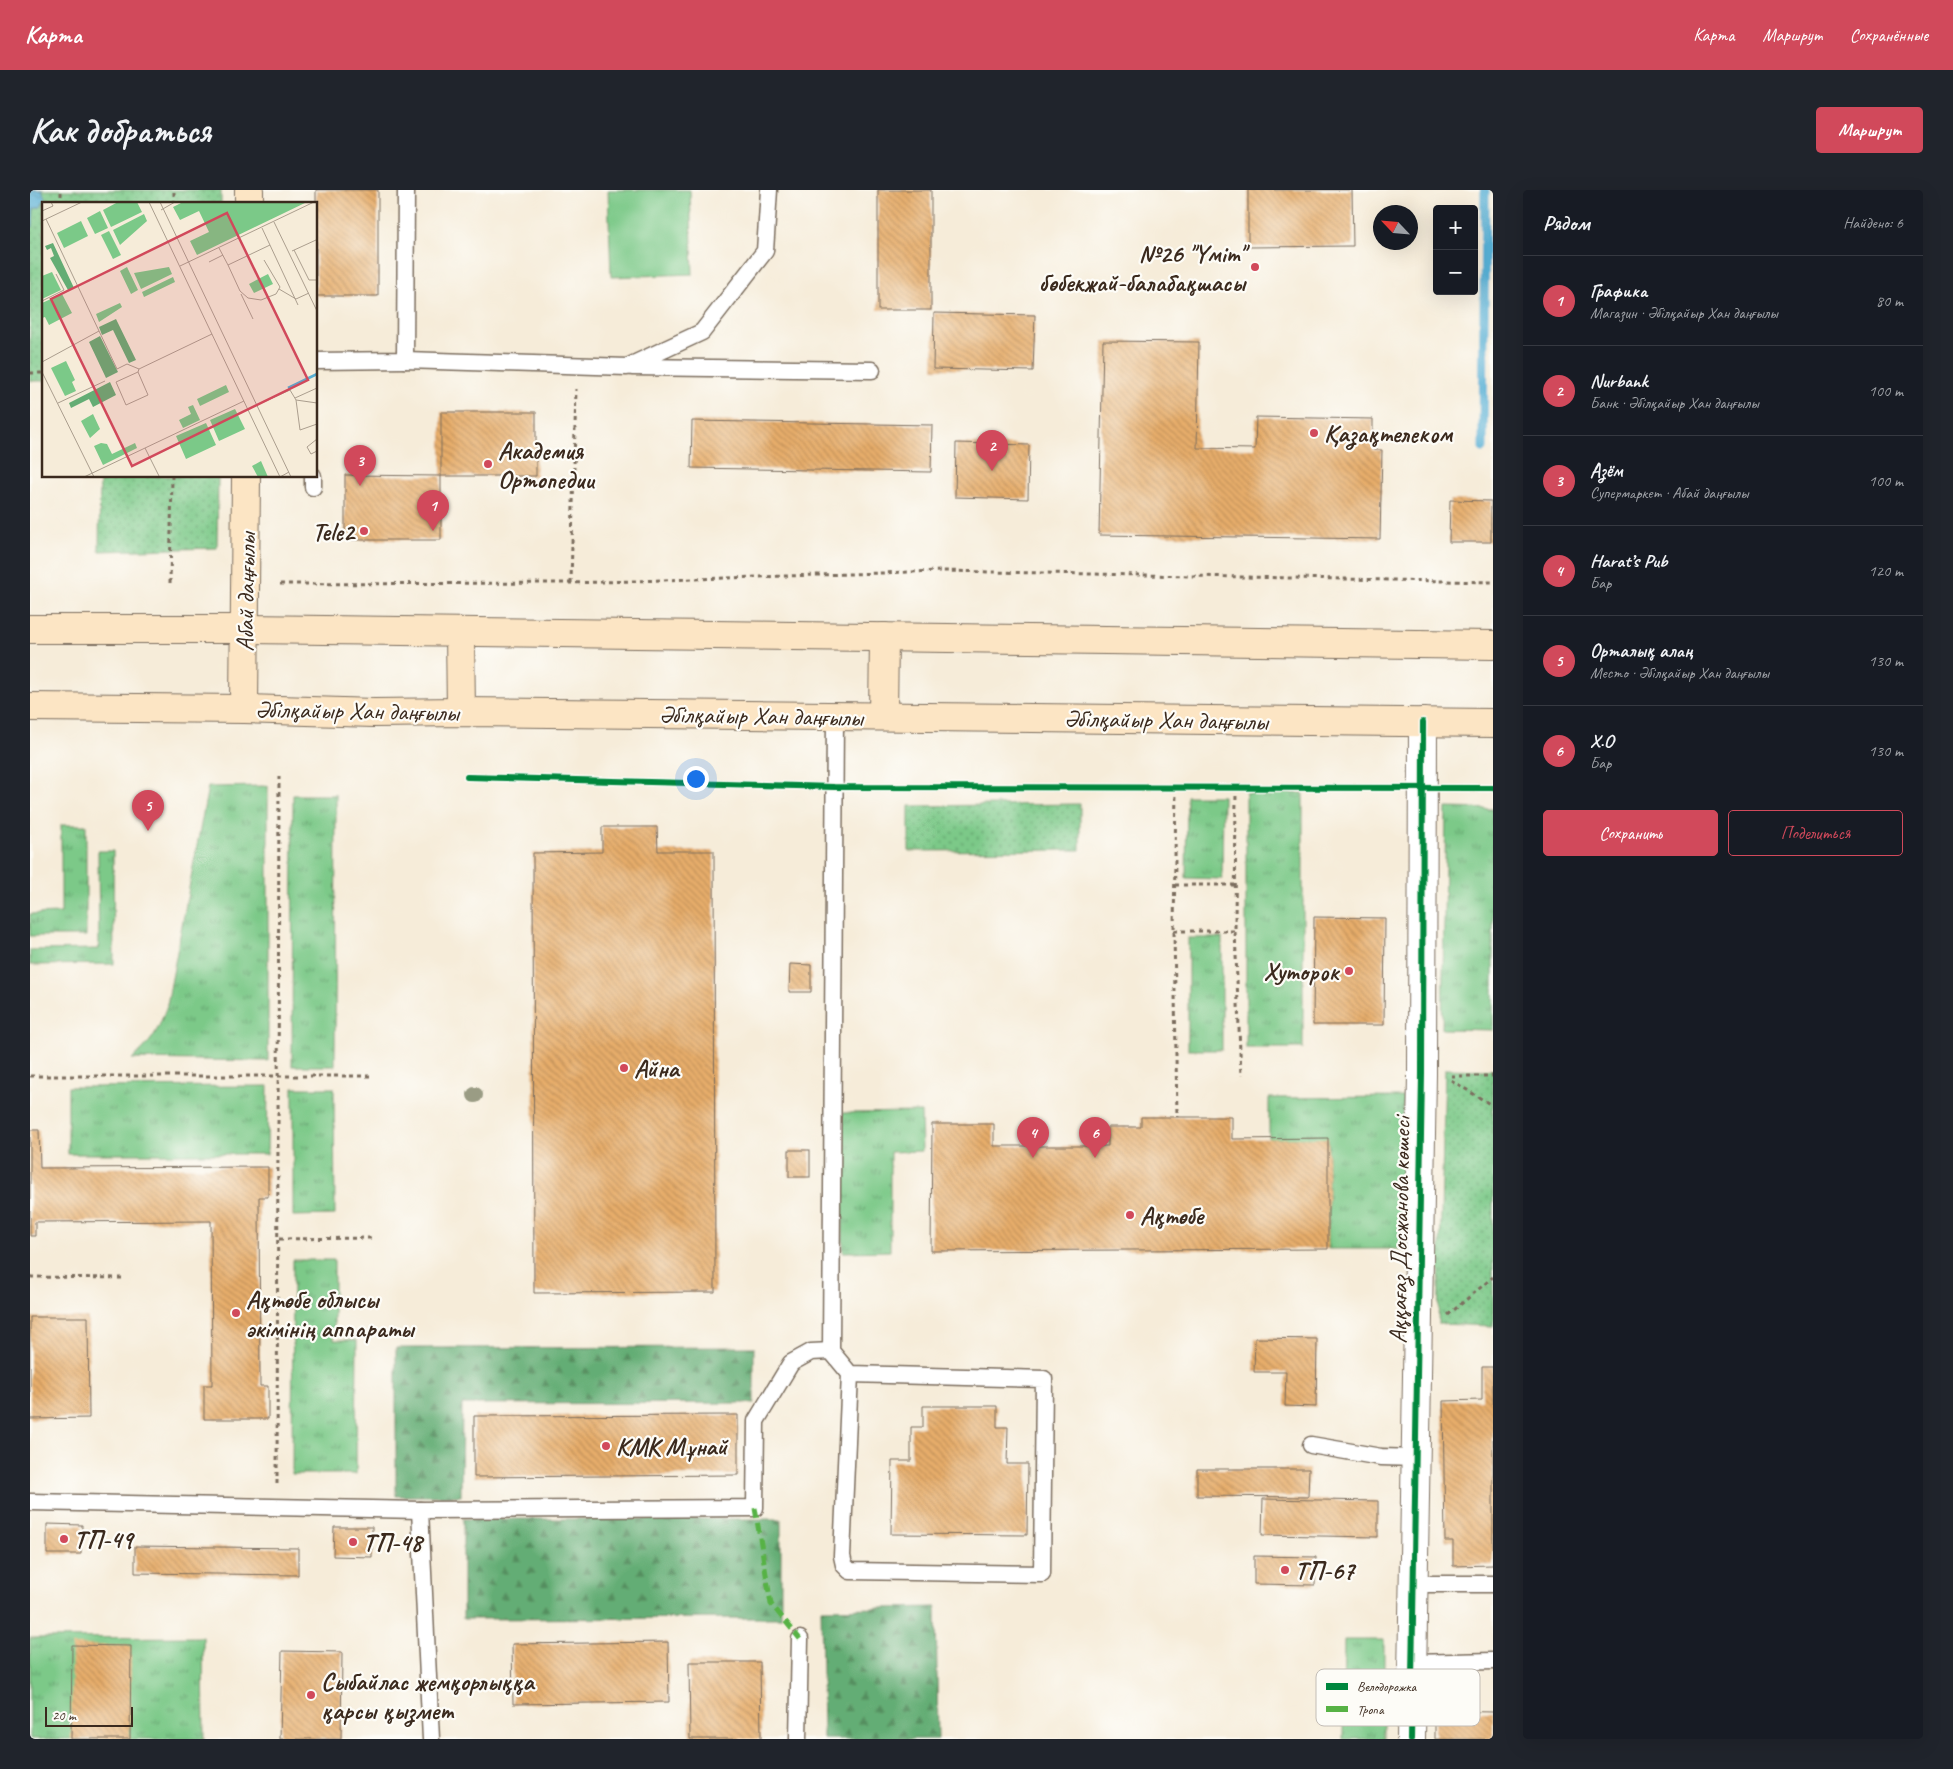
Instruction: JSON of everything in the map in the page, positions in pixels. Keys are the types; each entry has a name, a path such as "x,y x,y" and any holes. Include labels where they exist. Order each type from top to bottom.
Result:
{"main road":[{"name":"Абай даңғылы","path":"244,709 246,478"},
{"path":"30,629 245,629 1493,645"},
{"path":"460,632 461,712"},
{"path":"883,716 884,637"},
{"name":"Әбілқайыр Хан даңғылы","path":"30,707 244,709 374,713 461,712 1493,722"}],"street":[{"name":"Аққағаз Досжанова көшесі","path":"1412,1669 1422,1074 1423,722"},
{"name":"Аққағаз Досжанова көшесі","path":"1411,1726 1411,1739"}],"lane":[{"path":"405,360 406,190"},
{"path":"627,367 702,332 765,250 769,190"},
{"path":"318,362 405,360 576,366 872,370"},
{"path":"835,716 831,1351 850,1374 842,1556 844,1565 850,1571 1042,1574 1044,1379 850,1374"},
{"path":"30,1502 420,1510 754,1508 756,1421 791,1363 811,1352 831,1351"},
{"path":"1312,1445 1381,1457 1416,1458"},
{"path":"420,1510 431,1739"},
{"path":"1414,1584 1493,1584"},
{"path":"798,1739 800,1639"},
{"path":"1412,1662 1493,1661"}],"path":[{"path":"570,583 576,366"},
{"path":"170,583 172,478"},
{"path":"280,584 570,583 942,571 1493,582"},
{"path":"277,1508 279,775"},
{"path":"1166,788 1186,788"},
{"path":"1176,788 1174,932 1177,1117"},
{"path":"1226,788 1245,788"},
{"path":"1236,788 1235,931 1241,1076"},
{"path":"1175,885 1235,885"},
{"path":"1174,932 1235,931"},
{"path":"30,1076 373,1076"},
{"path":"1493,1076 1443,1076 1493,1106"},
{"path":"279,1238 373,1238"},
{"path":"30,1277 126,1278"},
{"path":"1444,1318 1493,1277"}],"green space":[{"path":"30,190 221,190 221,202 42,202 42,381 30,381"},
{"path":"608,190 690,190 693,274 611,277"},
{"path":"100,478 218,478 217,548 99,551"},
{"path":"268,786 268,1061 132,1059 154,1035 167,1005 208,787"},
{"path":"1246,793 1303,793 1303,1048 1246,1048"},
{"path":"293,795 336,795 335,1066 292,1066"},
{"path":"1187,796 1223,796 1222,879 1186,878"},
{"path":"1080,804 1080,850 909,851 909,806"},
{"path":"1446,808 1493,809 1493,1030 1442,1029"},
{"path":"61,825 86,825 86,936 30,936 30,914 61,913"},
{"path":"98,851 113,851 114,964 30,965 30,950 99,949"},
{"path":"1188,938 1222,938 1222,1050 1188,1050"},
{"path":"1445,1069 1493,1070 1493,1326 1438,1324"},
{"path":"268,1086 267,1154 68,1154 68,1087"},
{"path":"293,1088 334,1088 335,1215 293,1216"},
{"path":"1403,1097 1404,1249 1328,1249 1328,1139 1269,1139 1269,1098"},
{"path":"921,1112 922,1151 890,1152 890,1251 843,1252 842,1113"},
{"path":"293,1260 334,1260 334,1340 357,1340 356,1474 292,1474"},
{"path":"754,1347 754,1403 462,1404 461,1496 396,1496 396,1348"},
{"path":"463,1519 781,1519 781,1618 463,1619"},
{"path":"936,1607 938,1739 823,1739 821,1609"},
{"path":"203,1637 204,1739 30,1739 30,1638"},
{"path":"1344,1640 1384,1640 1384,1669 1344,1669"},
{"path":"1343,1726 1384,1726 1384,1739 1343,1739"}],"water":[{"path":"30,190 42,190 45,198 41,207 34,209 33,227 30,227"}],"building":[{"path":"316,190 378,190 378,296 318,296 318,202 316,202"},
{"path":"878,190 931,190 931,310 878,310"},
{"path":"1248,190 1352,190 1353,246 1248,247"},
{"path":"934,313 1035,315 1033,371 933,369"},
{"name":"Қазақтелеком","path":"1103,341 1199,342 1197,448 1255,449 1256,417 1373,419 1373,450 1382,450 1380,539 1099,535"},
{"path":"441,412 536,412 536,476 441,476"},
{"path":"692,421 932,425 931,472 691,468"},
{"path":"956,443 1029,445 1028,499 955,497"},
{"path":"345,475 441,476 441,540 345,540"},
{"path":"1450,500 1491,501 1491,542 1449,542"},
{"name":"Айна","path":"602,827 657,827 658,851 714,851 715,1292 534,1293 533,853 602,852"},
{"name":"Хуторок","path":"1314,917 1385,918 1384,1025 1313,1025"},
{"path":"790,964 811,965 811,992 789,992"},
{"name":"Ақтөбе","path":"1141,1117 1232,1117 1232,1139 1328,1138 1328,1249 931,1251 932,1124 994,1124 994,1146 1108,1146 1108,1127 1141,1127"},
{"name":"Ақтөбе облысы әкімінің аппараты","path":"30,1130 39,1130 40,1168 268,1167 268,1197 259,1197 260,1386 268,1386 268,1419 204,1419 204,1385 212,1385 211,1221 35,1222 35,1236 30,1236"},
{"path":"789,1150 810,1150 810,1177 789,1177"},
{"path":"30,1317 88,1317 89,1418 30,1419"},
{"path":"1255,1338 1317,1339 1316,1407 1285,1406 1286,1372 1254,1372"},
{"path":"1482,1367 1493,1367 1493,1565 1453,1566 1453,1541 1445,1541 1443,1401 1482,1400"},
{"path":"923,1406 997,1406 997,1427 1008,1427 1007,1464 1028,1464 1027,1535 891,1534 892,1461 911,1461 911,1427 923,1427"},
{"name":"КMK Мұнай","path":"738,1415 738,1475 474,1477 474,1416"},
{"path":"1197,1469 1309,1469 1308,1497 1197,1496"},
{"path":"1263,1499 1378,1501 1378,1537 1262,1535"},
{"name":"ТП-49","path":"47,1524 82,1525 81,1554 47,1554"},
{"name":"ТП-48","path":"334,1527 372,1527 372,1557 333,1556"},
{"path":"135,1546 298,1548 298,1575 135,1573"},
{"name":"ТП-67","path":"1254,1556 1316,1557 1315,1585 1254,1584"},
{"path":"668,1642 669,1702 513,1704 512,1644"},
{"path":"72,1645 131,1646 130,1739 71,1739"},
{"name":"Сыбайлас жемқорлыққа қарсы қызмет","path":"282,1651 342,1652 341,1739 280,1739"},
{"path":"689,1662 760,1662 761,1739 690,1739"},
{"path":"1480,1712 1493,1712 1493,1739 1435,1739 1435,1726 1480,1726"}],"waterway":[{"path":"1483,448 1485,190"}],"marked path":[{"path":"755,1508 771,1604 800,1639"}],"cycle path":[{"path":"1412,1669 1422,1074 1423,722"},
{"path":"467,777 834,787 1493,788"},
{"path":"1411,1726 1411,1739"}],"place":[{"name":"№26 \"Үміт\" бөбекжай-балабақшасы","path":"1255,267"},
{"name":"Қазақтелеком","path":"1314,433"},
{"name":"Академия Ортопедии","path":"488,464"},
{"name":"Nurbank","path":"992,471"},
{"name":"Азём","path":"360,486"},
{"name":"Tele2","path":"364,531"},
{"name":"Графика","path":"433,531"},
{"name":"Орталық алаң","path":"148,831"},
{"name":"Хуторок","path":"1349,971"},
{"name":"Айна","path":"624,1068"},
{"name":"Harat’s Pub","path":"1033,1158"},
{"name":"X.O","path":"1095,1158"},
{"name":"Ақтөбе","path":"1130,1215"},
{"name":"Ақтөбе облысы әкімінің аппараты","path":"236,1313"},
{"name":"КMK Мұнай","path":"606,1446"},
{"name":"ТП-49","path":"64,1539"},
{"name":"ТП-48","path":"353,1542"},
{"name":"ТП-67","path":"1285,1570"},
{"name":"Сыбайлас жемқорлыққа қарсы қызмет","path":"311,1695"}]}
